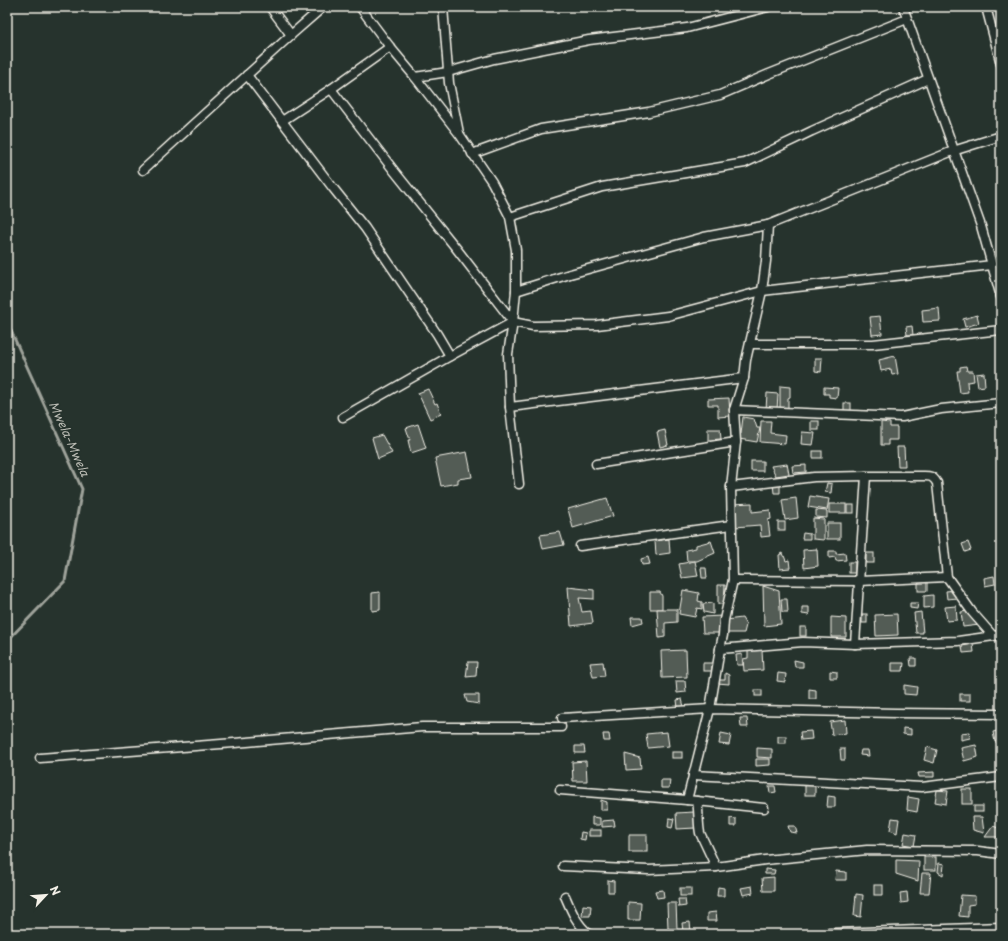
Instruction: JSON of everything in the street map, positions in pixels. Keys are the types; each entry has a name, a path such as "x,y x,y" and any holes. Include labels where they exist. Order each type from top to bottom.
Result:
{"street":[{"path":"270,7 291,35"},
{"path":"143,170 323,7"},
{"path":"360,7 460,135 492,182 510,217 516,250 516,291 508,354 510,407 518,484"},
{"path":"442,7 449,84 460,135"},
{"path":"415,77 448,72 494,59 589,40 687,28 768,7"},
{"path":"903,7 980,226 1001,296"},
{"path":"986,7 997,36 1001,64"},
{"path":"472,154 541,130 649,112 720,94 907,19"},
{"path":"282,121 331,89 390,47"},
{"path":"247,75 365,228 433,327 450,356"},
{"path":"510,217 602,187 745,163 928,79"},
{"path":"331,89 513,322"},
{"path":"516,291 570,274 704,237 768,225 954,151 1001,136"},
{"path":"687,800 710,709 723,635 724,620 733,580 730,487 736,442 734,410 744,378 746,360 762,291 766,261 768,225"},
{"path":"343,417 513,322 533,326 597,325 668,316 762,291 992,265"},
{"path":"750,344 873,344 1001,330"},
{"path":"510,407 744,378"},
{"path":"734,410 902,417 941,410 1001,403"},
{"path":"596,464 736,442"},
{"path":"855,644 866,476"},
{"path":"730,487 814,477 929,476 934,478 937,482 947,577 972,612 997,635"},
{"path":"580,546 731,525"},
{"path":"733,580 859,581 947,577"},
{"path":"720,649 803,642 855,644 958,641 997,635"},
{"path":"562,718 710,709 1001,714"},
{"path":"40,758 422,728 561,727"},
{"path":"693,776 922,787 1001,777"},
{"path":"560,790 687,800 764,808"},
{"path":"697,801 699,813 698,827 716,867"},
{"path":"563,866 648,870 716,867 764,860 867,850 978,851 1001,854"},
{"path":"565,896 577,920 589,934"},
{"path":"808,934 1001,927"}],"building":[{"path":"939,308 940,321 923,322 922,310"},
{"path":"977,315 979,323 965,327 963,319"},
{"path":"880,316 882,334 872,335 870,317"},
{"path":"912,326 913,335 907,335 906,327"},
{"path":"895,356 898,374 892,375 891,369 881,371 879,360"},
{"path":"815,358 822,358 821,372 815,371"},
{"path":"966,366 967,371 973,371 974,381 967,382 968,392 960,393 957,371 960,371 960,367"},
{"path":"984,373 985,386 978,387 976,374"},
{"path":"780,386 790,387 788,411 780,411"},
{"path":"824,387 838,388 837,398 829,397 829,394 824,394"},
{"path":"428,389 435,404 437,403 441,414 430,419 418,393"},
{"path":"767,393 778,394 777,410 766,410"},
{"path":"729,398 730,416 718,417 718,405 708,405 708,399"},
{"path":"844,403 851,403 851,413 844,413"},
{"path":"743,417 754,419 757,428 760,428 757,442 739,439 738,435 741,434"},
{"path":"761,421 771,421 770,433 786,435 785,444 760,442"},
{"path":"811,421 819,421 819,430 811,430"},
{"path":"881,422 890,423 890,427 897,427 897,440 888,440 888,445 881,445"},
{"path":"418,424 426,448 411,453 408,440 410,440 406,428"},
{"path":"708,429 720,429 721,439 708,440"},
{"path":"665,430 668,445 660,447 657,432"},
{"path":"802,432 815,433 813,445 801,444"},
{"path":"382,435 392,453 378,459 372,438"},
{"path":"897,447 904,447 905,466 898,466"},
{"path":"813,451 822,451 822,458 813,458"},
{"path":"467,452 472,477 458,479 458,483 441,486 435,458"},
{"path":"751,461 763,461 763,471 751,471"},
{"path":"787,464 789,474 776,476 771,466"},
{"path":"806,465 806,472 793,473 792,466"},
{"path":"780,483 780,493 774,493 773,484"},
{"path":"827,483 832,484 831,493 825,492"},
{"path":"810,496 829,499 827,510 808,507"},
{"path":"607,498 613,516 573,528 568,509"},
{"path":"796,498 798,518 785,520 782,500"},
{"path":"752,503 752,512 770,510 771,519 768,520 770,536 761,537 760,525 735,527 732,504"},
{"path":"829,504 846,504 846,513 829,513"},
{"path":"847,505 854,505 854,513 847,513"},
{"path":"816,510 827,511 827,518 816,517"},
{"path":"813,518 824,519 824,540 813,539"},
{"path":"778,522 785,522 785,530 778,530"},
{"path":"827,523 840,523 840,539 827,539"},
{"path":"560,532 564,545 543,549 540,535"},
{"path":"803,533 810,534 810,539 802,539"},
{"path":"669,539 670,553 656,555 655,541"},
{"path":"711,541 715,553 697,561 687,561 686,550 696,548 696,545"},
{"path":"968,542 971,550 965,552 962,544"},
{"path":"817,549 818,566 804,568 803,550"},
{"path":"829,551 836,551 836,554 845,553 846,560 836,561 835,557 829,558"},
{"path":"783,553 786,561 789,560 790,568 780,569 779,555"},
{"path":"866,553 874,553 874,563 866,563"},
{"path":"648,557 650,564 642,565 641,559"},
{"path":"695,561 698,576 682,578 679,564"},
{"path":"849,562 855,562 855,573 849,573"},
{"path":"701,568 706,568 707,578 702,578"},
{"path":"994,576 995,584 985,586 984,578"},
{"path":"918,581 927,581 927,591 918,591"},
{"path":"718,585 725,585 724,604 718,604"},
{"path":"763,586 779,591 781,624 764,626"},
{"path":"568,587 594,590 594,599 579,598 582,612 591,611 593,623 571,626"},
{"path":"683,590 699,593 698,601 702,602 702,609 697,608 695,617 679,614"},
{"path":"956,590 957,598 947,599 946,591"},
{"path":"380,592 380,610 372,611 372,593"},
{"path":"650,592 660,592 662,596 662,609 650,609"},
{"path":"933,595 933,607 924,608 924,596"},
{"path":"781,599 787,599 788,612 782,612"},
{"path":"713,603 713,614 704,612 703,604"},
{"path":"910,603 918,603 917,609 910,608"},
{"path":"956,606 957,620 947,621 945,607"},
{"path":"802,607 809,607 809,615 802,614"},
{"path":"657,609 677,609 677,622 665,623 665,637 659,638"},
{"path":"977,610 979,625 963,627 961,612"},
{"path":"921,612 923,633 916,633 914,613"},
{"path":"862,614 867,614 867,623 862,623"},
{"path":"897,614 898,635 876,636 875,615"},
{"path":"722,616 722,633 703,633 702,617"},
{"path":"631,617 642,617 643,622 632,625"},
{"path":"831,617 846,618 846,637 831,637"},
{"path":"742,618 746,625 744,633 727,633 726,620"},
{"path":"800,627 806,627 806,636 800,636"},
{"path":"973,644 974,652 963,653 962,646"},
{"path":"686,650 687,677 662,678 661,651"},
{"path":"762,650 763,670 744,671 743,659 748,658 748,651"},
{"path":"742,654 743,665 737,665 736,655"},
{"path":"910,658 916,658 916,666 911,666"},
{"path":"794,660 803,662 803,667 795,667"},
{"path":"468,662 477,662 476,676 466,677"},
{"path":"603,662 605,676 593,677 590,663"},
{"path":"703,663 712,663 712,671 703,671"},
{"path":"892,663 904,663 903,671 892,671"},
{"path":"830,671 837,672 837,678 830,678"},
{"path":"725,673 729,675 729,684 717,683 717,680 725,680"},
{"path":"778,673 786,674 785,682 777,681"},
{"path":"676,681 685,681 686,692 677,693"},
{"path":"904,685 917,687 916,695 904,694"},
{"path":"809,689 816,690 816,699 809,699"},
{"path":"755,690 762,690 762,696 755,696"},
{"path":"960,694 970,694 970,701 960,701"},
{"path":"465,695 479,695 479,704 467,702"},
{"path":"682,699 684,707 678,708 677,700"},
{"path":"740,718 747,718 748,727 741,727"},
{"path":"845,720 846,733 832,735 830,722"},
{"path":"903,728 911,729 911,735 903,734"},
{"path":"1001,730 1001,741 995,742 993,732"},
{"path":"811,731 812,739 801,740 800,732"},
{"path":"667,732 669,746 648,748 646,734"},
{"path":"969,732 970,738 961,740 961,733"},
{"path":"721,733 731,735 729,745 719,744"},
{"path":"603,734 609,734 610,741 604,741"},
{"path":"778,736 786,736 786,743 778,743"},
{"path":"976,745 978,757 964,761 961,748"},
{"path":"575,746 584,746 585,753 575,753"},
{"path":"927,747 937,750 934,763 924,760"},
{"path":"757,748 772,749 772,758 757,757"},
{"path":"840,749 845,749 845,760 841,760"},
{"path":"861,750 868,750 869,756 860,755"},
{"path":"672,752 682,752 682,758 672,758"},
{"path":"625,754 640,758 641,769 626,770"},
{"path":"756,759 770,759 770,765 756,766"},
{"path":"586,761 587,781 573,781 572,762"},
{"path":"934,772 934,777 919,777 918,773"},
{"path":"661,780 670,780 669,788 661,788"},
{"path":"805,781 815,781 815,795 805,795"},
{"path":"769,786 775,786 776,792 770,793"},
{"path":"962,789 972,789 972,804 962,804"},
{"path":"937,790 948,791 946,804 935,802"},
{"path":"828,796 835,797 835,807 827,807"},
{"path":"908,797 919,799 917,812 907,810"},
{"path":"601,800 607,802 607,810 601,810"},
{"path":"974,806 983,806 983,812 974,812"},
{"path":"694,812 695,828 677,829 676,813"},
{"path":"592,817 600,818 600,825 592,825"},
{"path":"972,817 982,817 984,833 973,830"},
{"path":"669,818 674,819 672,828 668,827"},
{"path":"730,818 736,819 736,826 730,826"},
{"path":"892,818 899,819 897,833 890,830"},
{"path":"614,820 615,826 602,827 602,821"},
{"path":"788,826 795,826 797,833 790,832"},
{"path":"993,826 1001,829 1000,837 985,837"},
{"path":"589,830 601,830 601,836 589,836"},
{"path":"581,832 586,833 585,840 580,839"},
{"path":"905,833 916,835 914,846 903,844"},
{"path":"629,835 647,835 647,852 629,852"},
{"path":"924,857 936,857 936,870 924,870"},
{"path":"896,860 919,861 918,881 896,874"},
{"path":"939,863 944,864 943,875 938,872"},
{"path":"765,869 775,870 774,874 765,874"},
{"path":"836,871 846,872 846,880 835,880"},
{"path":"922,873 931,873 929,893 920,893"},
{"path":"774,877 774,891 763,891 762,878"},
{"path":"608,880 614,881 614,892 608,892"},
{"path":"874,885 883,885 883,895 874,895"},
{"path":"752,886 753,893 743,895 741,888"},
{"path":"718,887 724,888 724,896 717,896"},
{"path":"680,888 691,888 691,896 680,896"},
{"path":"663,890 664,897 657,898 655,891"},
{"path":"907,892 908,902 901,903 900,893"},
{"path":"856,894 863,895 861,917 854,916"},
{"path":"961,895 975,896 975,904 968,905 968,917 959,916"},
{"path":"678,899 685,899 686,906 679,907"},
{"path":"628,902 641,903 640,920 628,920"},
{"path":"667,903 676,903 677,929 668,929"},
{"path":"583,905 591,906 590,916 582,916"},
{"path":"716,912 717,921 707,921 707,913"},
{"path":"690,922 691,932 683,932 682,923"}],"waterway":[{"name":"Mwela-Mwela","path":"7,322 82,489 65,581 7,641"}]}
